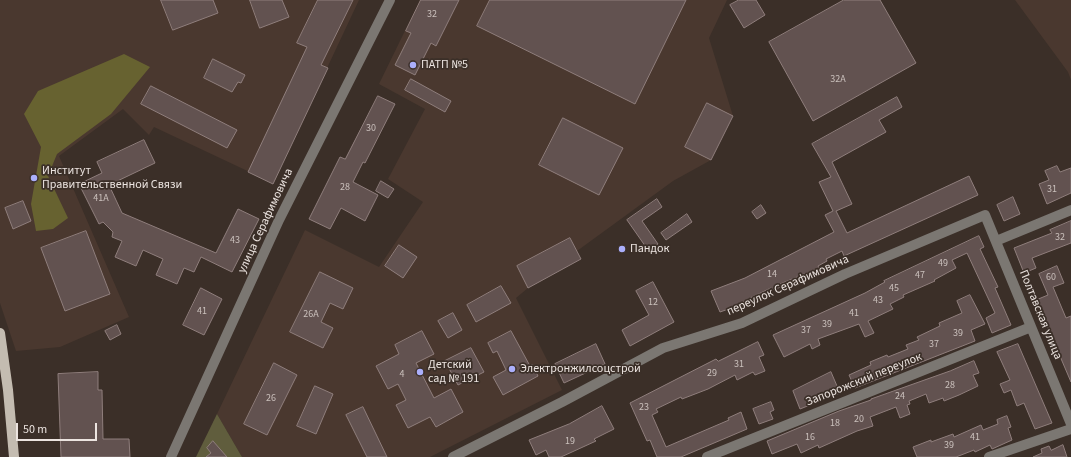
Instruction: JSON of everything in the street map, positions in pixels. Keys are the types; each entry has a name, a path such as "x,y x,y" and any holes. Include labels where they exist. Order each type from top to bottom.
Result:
{"main road":[{"path":"0,333 8,390 14,457"}],"street":[{"name":"улица Серафимовича","path":"171,457 280,220 390,0"},
{"path":"996,241 1071,210"},
{"name":"Полтавская улица","path":"985,215 1071,424"},
{"name":"переулок Серафимовича","path":"453,457 562,402 663,348 742,323 845,274 985,215"},
{"name":"Запорожский переулок","path":"707,457 1031,327"},
{"path":"989,457 1071,428"}],"shaded area":[{"name":"Институт Правительственной Связи","path":"0,0 359,0 273,183 154,127 149,135 123,109 59,156 129,317 60,347 16,351 0,303"},
{"path":"420,0 727,0 709,38 733,116 711,160 673,181 577,251 581,259 528,288 516,298 562,390 430,457 242,457 217,414 305,230 379,267 423,202 388,179 425,109 379,84"},
{"path":"1015,0 1071,0 1071,80 1068,72"},
{"path":"124,54 150,67 111,114 57,154 48,176 68,218 53,229 36,231 31,204 41,147 24,114 38,91"},
{"path":"217,414 242,457 196,457"}],"building":[{"path":"161,0 213,0 218,13 173,30"},
{"path":"250,0 282,0 289,17 260,28"},
{"path":"318,0 353,0 321,65 328,68 273,184 248,172 307,47 297,43"},
{"path":"421,0 459,0 436,46 431,43 415,75 395,65 411,33 406,31"},
{"path":"490,0 686,0 635,104 477,26"},
{"path":"739,0 756,0 765,15 744,28 730,5"},
{"path":"844,0 880,0 916,63 813,121 769,42"},
{"path":"213,59 245,75 241,83 238,82 232,92 204,78"},
{"path":"411,79 451,101 445,112 405,90"},
{"path":"151,86 237,130 227,148 141,104"},
{"path":"378,96 395,104 365,163 363,162 353,182 378,195 365,221 341,208 330,229 309,219 340,157 345,159"},
{"path":"897,97 902,107 879,120 886,132 832,162 852,204 836,211 847,233 969,176 978,195 844,256 842,251 826,259 827,261 818,266 819,268 780,284 781,287 772,290 771,288 752,297 743,302 744,305 735,309 734,307 720,312 711,291 745,278 834,232 825,215 833,211 819,182 831,177 812,144"},
{"path":"707,103 733,116 711,160 685,147"},
{"path":"563,118 623,148 599,195 539,165"},
{"path":"144,140 155,163 109,185 122,213 216,253 238,209 259,219 232,272 201,257 194,272 184,268 177,284 156,275 163,259 143,250 136,266 115,257 122,241 112,237 113,232 103,222 99,224 79,184 102,173 97,162"},
{"path":"1057,166 1060,172 1071,168 1071,193 1047,204 1039,184 1049,180 1045,171"},
{"path":"381,181 394,189 388,198 376,191"},
{"path":"1013,197 1020,214 1004,221 997,205"},
{"path":"657,199 662,207 642,221 658,244 648,250 627,220"},
{"path":"23,201 31,221 13,229 5,208"},
{"path":"761,205 766,213 757,219 752,212"},
{"path":"687,214 692,222 666,240 661,233"},
{"path":"1071,221 1071,243 1032,258 1036,268 1024,273 1014,248 1052,233 1050,230"},
{"path":"86,231 110,294 65,311 41,248"},
{"path":"979,236 984,247 980,249 998,287 995,288 1011,325 992,333 986,318 995,313 967,253 952,260 956,268 934,280 935,281 903,295 904,297 890,304 893,309 868,321 874,333 865,337 859,324 818,339 820,345 812,349 810,344 784,357 773,335 865,293 885,282 884,281"},
{"path":"570,238 581,259 528,288 517,266"},
{"path":"399,245 417,257 403,278 385,266"},
{"path":"1057,266 1064,283 1053,287 1066,318 1071,316 1071,382 1036,300 1048,295 1039,274"},
{"path":"320,272 353,288 343,309 330,303 321,322 333,328 323,348 290,332"},
{"path":"653,282 674,322 630,346 622,330 649,315 636,291"},
{"path":"501,286 511,303 476,322 467,305"},
{"path":"201,288 222,299 204,335 183,325"},
{"path":"970,295 985,324 971,330 975,341 855,388 849,375 871,365 870,362 908,349 906,345 919,340 917,337 940,326 939,323 962,313 957,301"},
{"path":"453,313 462,330 448,338 438,321"},
{"path":"117,325 121,334 110,340 105,331"},
{"path":"422,331 434,354 416,363 434,398 451,389 463,412 436,427 430,417 408,428 396,405 406,400 398,384 388,389 376,366 399,354 395,345"},
{"path":"511,331 530,366 532,364 538,376 503,395 493,377 506,370 497,351 493,353 488,343"},
{"path":"758,342 764,355 759,357 765,371 755,375 753,372 737,380 735,375 708,389 682,399 681,397 656,409 658,412 652,415 666,447 729,420 728,418 741,412 747,429 681,457 657,457 650,440 647,441 630,403 716,359 718,361"},
{"path":"596,344 605,364 564,383 555,364"},
{"path":"1018,344 1052,423 1035,429 1024,403 1017,406 1011,390 1004,393 1000,384 1010,380 997,352"},
{"path":"471,348 484,372 458,385 445,361"},
{"path":"974,361 979,373 973,375 978,386 959,395 944,401 943,398 929,403 926,394 909,401 910,404 907,405 910,414 900,418 896,407 870,417 873,426 857,431 819,448 818,445 801,453 797,444 772,454 767,441 839,411"},
{"path":"274,363 297,375 267,435 244,424"},
{"path":"98,372 98,390 102,390 103,439 129,439 130,457 61,457 58,374"},
{"path":"831,372 840,393 800,409 793,391"},
{"path":"315,386 333,394 316,434 297,426"},
{"path":"771,402 774,410 770,412 773,419 759,424 753,409"},
{"path":"602,406 614,429 594,439 596,441 561,457 549,457 546,450 536,455 529,440 569,424"},
{"path":"363,407 387,457 367,457 346,415"},
{"path":"1007,416 1011,427 1008,428 1012,440 992,449 990,445 975,452 974,450 956,457 917,457 913,447 953,434 954,437 981,425 983,430 998,424 997,420"},
{"path":"213,441 227,457 206,457 211,453 207,448"},
{"path":"1063,445 1067,457 1033,457 1042,453 1041,449 1049,446 1051,450"}],"place":[{"name":"ПАТП №5","path":"413,65"},
{"name":"Институт Правительственной Связи","path":"34,178"},
{"name":"Пандок","path":"622,249"},
{"name":"Электронжилсоцстрой","path":"512,369"},
{"name":"Детский сад № 191","path":"420,372"}]}
